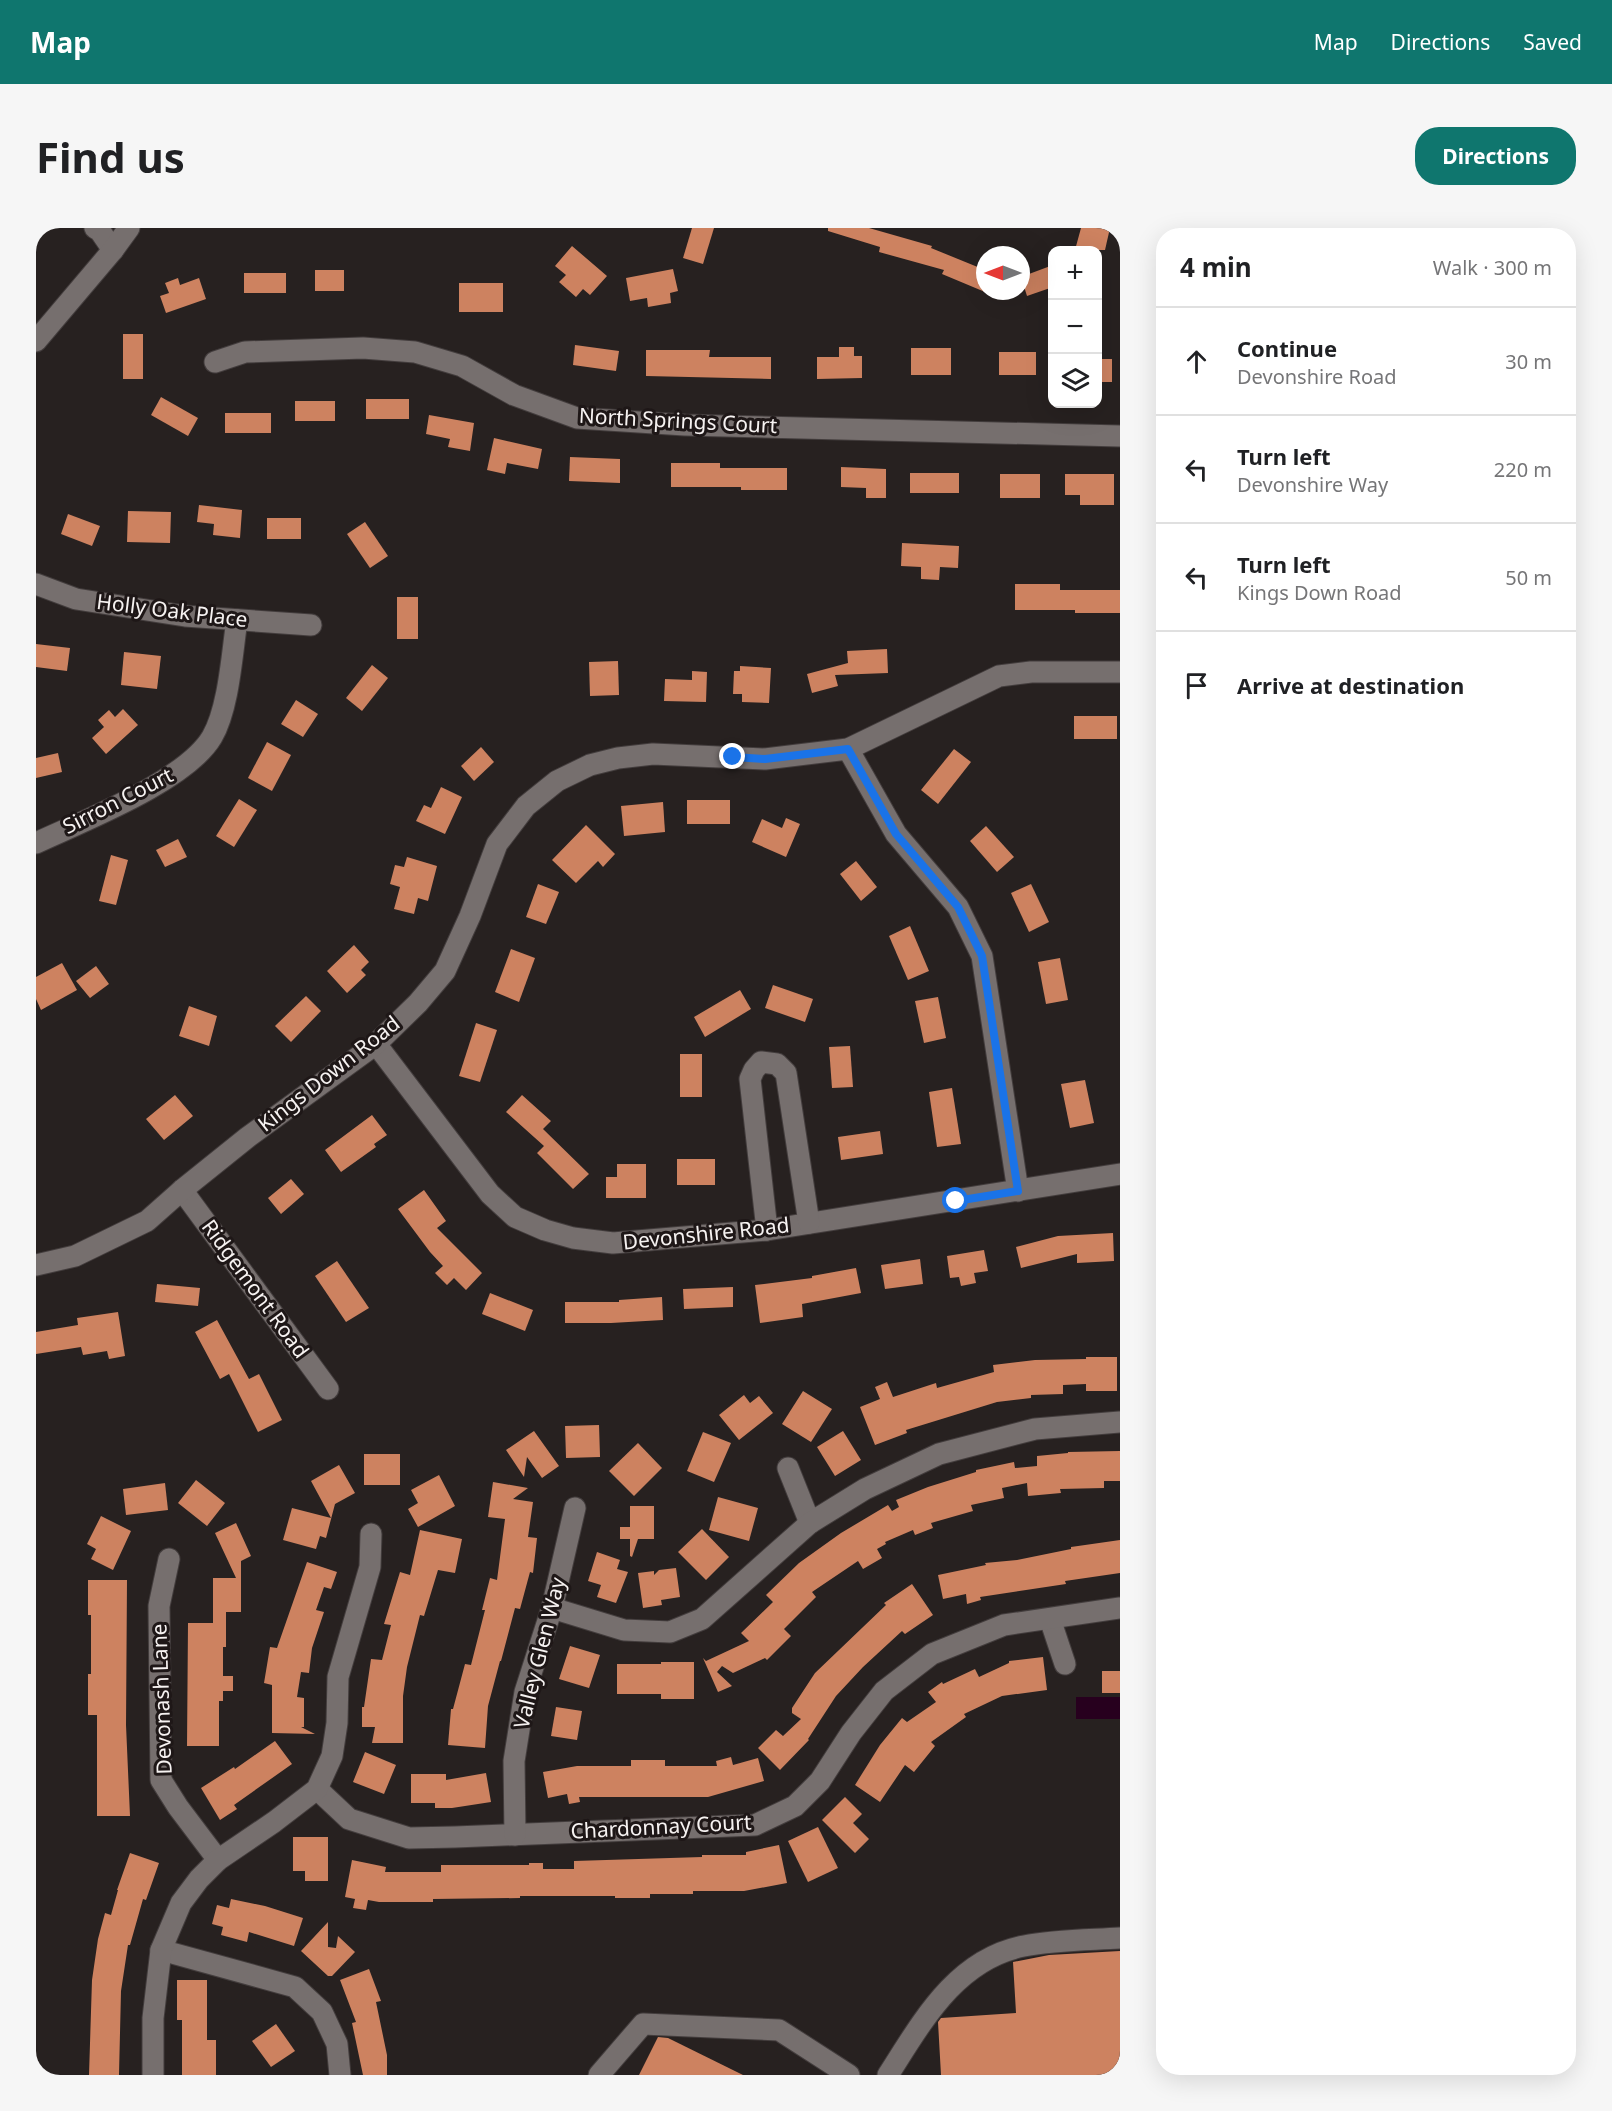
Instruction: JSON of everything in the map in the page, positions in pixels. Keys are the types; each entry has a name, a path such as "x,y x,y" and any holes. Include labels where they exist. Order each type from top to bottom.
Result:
{"street":[{"path":"95,228 100,231 114,250"},
{"path":"36,341 114,250 129,228"},
{"name":"North Springs Court","path":"214,362 245,352 363,348 415,352 462,366 514,395 578,417 685,425 1120,436"},
{"name":"Holly Oak Place","path":"36,584 76,599 185,616 310,625"},
{"name":"Sirron Court","path":"36,843 146,790 187,765 212,738 222,712 237,620"},
{"name":"Kings Down Road","path":"36,1265 75,1256 147,1221 248,1137 375,1044 418,1004 445,971 470,916 497,844 526,806 557,781 590,765 618,758 641,756 765,759 848,749 999,676 1031,672 1120,672"},
{"path":"848,749 896,834 958,907 982,956 1018,1191"},
{"name":"Devonshire Road","path":"375,1044 490,1194 515,1217 545,1230 573,1238 613,1243 767,1230 1120,1174"},
{"path":"767,1230 750,1079 761,1062 777,1064 786,1073 809,1224"},
{"name":"Ridgemont Road","path":"182,1190 327,1389"},
{"path":"552,1608 624,1630 670,1632 702,1619 810,1522 865,1489 939,1454 1035,1429 1120,1422"},
{"path":"788,1468 810,1522"},
{"name":"Valley Glen Way","path":"515,1835 514,1761 525,1692 552,1608 575,1508"},
{"path":"153,2075 153,2018 161,1950 181,1903 199,1879 218,1860 317,1789 332,1756 337,1723 338,1677 370,1567 371,1534"},
{"name":"Devonash Lane","path":"170,1559 159,1606 161,1779 178,1807 218,1860"},
{"name":"Chardonnay Court","path":"317,1789 349,1819 410,1838 755,1825 795,1806 820,1781 851,1733 884,1691 932,1654 1004,1625 1120,1608"},
{"path":"1050,1619 1065,1664"},
{"path":"888,2075 935,2002 967,1971 995,1956 1023,1946 1120,1938"},
{"path":"161,1950 295,1987 322,2012 337,2044 340,2075"},
{"path":"598,2075 643,2024 779,2030 849,2075"}],"shaded area":[{"path":"1076,1697 1120,1697 1120,1719 1076,1719"}],"building":[{"path":"692,228 714,228 703,264 683,258"},
{"path":"828,228 869,228 932,246 931,248 976,266 976,288 942,274 944,270 879,252 880,247 828,231"},
{"path":"1081,228 1110,228 1105,250 1102,250 1102,246 1076,246"},
{"path":"572,246 607,276 590,295 583,289 576,297 559,282 566,275 555,266"},
{"path":"1048,267 1048,289 1030,295 1030,274"},
{"path":"673,269 678,291 670,293 671,303 648,307 647,298 630,301 626,278"},
{"path":"315,270 344,270 344,291 315,291"},
{"path":"244,273 286,273 286,293 244,293"},
{"path":"178,278 180,285 199,278 206,299 166,313 160,296 169,293 165,283"},
{"path":"459,283 503,283 503,312 459,312"},
{"path":"123,334 143,334 143,379 123,379"},
{"path":"575,345 619,351 616,371 573,365"},
{"path":"839,347 854,347 854,356 862,356 862,378 817,379 817,357 839,357"},
{"path":"911,348 951,348 951,375 911,375"},
{"path":"646,350 710,350 709,357 771,357 771,379 646,376"},
{"path":"999,352 1036,352 1036,375 999,375"},
{"path":"1102,359 1112,359 1112,382 1102,382"},
{"path":"161,397 198,418 188,436 151,415"},
{"path":"366,399 409,399 409,419 366,419"},
{"path":"295,401 335,401 335,421 295,421"},
{"path":"225,413 271,413 271,433 225,433"},
{"path":"429,415 474,423 470,451 448,447 450,439 426,434"},
{"path":"494,438 542,449 538,469 507,463 505,474 487,470"},
{"path":"570,457 620,459 620,483 569,481"},
{"path":"671,463 720,463 720,468 787,468 787,490 741,490 741,487 671,487"},
{"path":"841,467 886,469 886,498 866,498 866,488 841,487"},
{"path":"910,473 959,473 959,493 910,493"},
{"path":"1000,474 1040,474 1040,498 1000,498"},
{"path":"1065,474 1114,474 1114,505 1080,505 1080,495 1065,495"},
{"path":"199,505 242,510 240,538 213,535 214,524 197,522"},
{"path":"128,511 171,512 170,543 127,542"},
{"path":"68,514 100,526 92,546 61,534"},
{"path":"267,518 301,518 301,539 267,539"},
{"path":"365,522 388,556 370,568 347,534"},
{"path":"902,543 959,546 958,568 940,567 939,580 921,579 921,567 901,566"},
{"path":"1015,584 1060,584 1060,590 1120,590 1120,613 1015,610"},
{"path":"397,597 418,597 418,639 397,639"},
{"path":"36,644 70,648 67,671 36,667"},
{"path":"887,649 888,673 835,675 838,686 812,693 807,674 848,663 847,651"},
{"path":"124,652 161,656 157,689 121,685"},
{"path":"618,661 619,695 590,696 589,662"},
{"path":"372,665 388,678 362,711 346,698"},
{"path":"740,666 771,668 769,703 742,702 742,694 733,694 734,671 740,671"},
{"path":"692,671 707,672 706,702 664,701 665,679 692,680"},
{"path":"296,700 318,714 303,737 281,724"},
{"path":"123,709 138,725 106,754 92,738 104,727 98,720 109,710 115,717"},
{"path":"1074,716 1117,716 1117,739 1074,739"},
{"path":"267,742 291,755 272,791 248,778"},
{"path":"481,747 494,762 474,781 461,766"},
{"path":"954,749 971,762 938,804 921,790"},
{"path":"58,753 62,772 36,778 36,758"},
{"path":"441,787 462,797 445,834 416,821 424,805 431,808"},
{"path":"239,799 257,810 234,847 216,836"},
{"path":"687,800 730,800 730,824 687,824"},
{"path":"663,802 665,832 624,836 621,806"},
{"path":"786,818 800,824 786,857 752,842 762,819 782,828"},
{"path":"586,825 615,854 603,867 598,861 576,883 552,860"},
{"path":"986,826 1014,857 997,872 970,841"},
{"path":"178,839 187,857 165,867 156,850"},
{"path":"111,855 128,860 116,905 99,901"},
{"path":"407,857 437,866 428,901 418,898 414,914 394,909 400,887 390,884 395,865 404,867"},
{"path":"856,861 877,887 861,901 840,874"},
{"path":"538,884 559,892 546,924 526,917"},
{"path":"1031,884 1049,922 1029,932 1011,893"},
{"path":"910,926 929,971 908,980 889,936"},
{"path":"354,945 369,962 361,970 366,975 347,993 327,971"},
{"path":"511,949 535,958 519,1002 495,992"},
{"path":"1060,958 1068,1000 1046,1004 1038,962"},
{"path":"62,963 77,990 41,1010 36,999 36,977"},
{"path":"96,966 109,984 90,998 76,981"},
{"path":"773,985 813,999 805,1022 765,1008"},
{"path":"740,990 751,1009 705,1037 694,1017"},
{"path":"306,996 321,1011 291,1042 275,1026"},
{"path":"938,997 946,1038 924,1043 915,1001"},
{"path":"189,1006 217,1016 209,1046 179,1036"},
{"path":"476,1023 497,1030 480,1082 459,1076"},
{"path":"850,1046 853,1087 832,1088 829,1047"},
{"path":"680,1054 702,1054 702,1097 680,1097"},
{"path":"1085,1080 1094,1123 1070,1128 1061,1084"},
{"path":"952,1088 961,1144 937,1147 929,1092"},
{"path":"175,1095 193,1116 164,1140 146,1119"},
{"path":"522,1095 551,1121 543,1129 589,1174 573,1189 537,1153 544,1146 506,1112"},
{"path":"372,1115 387,1135 374,1144 376,1147 341,1172 325,1150"},
{"path":"880,1131 883,1154 841,1160 838,1137"},
{"path":"677,1159 715,1159 715,1185 677,1185"},
{"path":"617,1164 646,1164 646,1198 606,1198 606,1177 617,1177"},
{"path":"291,1179 304,1194 281,1214 268,1198"},
{"path":"424,1190 446,1221 437,1228 482,1273 466,1290 454,1278 447,1285 435,1273 443,1266 398,1209"},
{"path":"1113,1233 1114,1261 1077,1263 1077,1254 1021,1268 1016,1247 1058,1236"},
{"path":"984,1250 988,1271 974,1273 976,1283 961,1286 959,1277 950,1278 947,1256"},
{"path":"920,1259 923,1284 885,1289 881,1265"},
{"path":"337,1261 369,1308 346,1322 315,1276"},
{"path":"856,1268 861,1293 802,1304 803,1317 760,1323 755,1285 812,1278 812,1276"},
{"path":"157,1284 200,1288 198,1306 155,1302"},
{"path":"733,1287 733,1307 684,1309 683,1289"},
{"path":"490,1293 533,1310 525,1331 482,1314"},
{"path":"662,1297 663,1320 565,1323 565,1302 619,1302 619,1300"},
{"path":"118,1312 125,1356 109,1359 107,1351 83,1355 81,1347 36,1354 36,1332 78,1325 77,1318"},
{"path":"217,1320 249,1379 259,1374 282,1420 258,1432 229,1374 220,1379 195,1332"},
{"path":"1086,1357 1117,1357 1117,1391 1086,1391 1086,1384 1063,1385 1063,1394 1031,1395 1031,1398 997,1402 906,1430 907,1433 875,1445 860,1407 880,1399 875,1387 887,1382 893,1397 936,1383 937,1388 994,1372 993,1365 1035,1360 1086,1359"},
{"path":"803,1391 832,1409 811,1442 782,1424"},
{"path":"744,1395 750,1403 759,1396 773,1413 739,1440 719,1415"},
{"path":"599,1425 600,1457 566,1458 565,1426"},
{"path":"534,1431 559,1466 542,1478 527,1457 524,1477 506,1450"},
{"path":"843,1431 861,1460 835,1476 817,1447"},
{"path":"703,1432 731,1443 714,1482 687,1471"},
{"path":"638,1443 662,1468 634,1496 609,1471"},
{"path":"1120,1451 1120,1481 1104,1481 1104,1488 1060,1489 1061,1493 1028,1496 1027,1483 1002,1488 1004,1498 971,1505 973,1511 931,1523 933,1528 915,1535 913,1530 885,1542 886,1544 877,1549 882,1558 863,1569 858,1561 812,1592 816,1597 784,1629 791,1636 767,1660 765,1658 733,1673 722,1666 717,1672 732,1686 718,1692 703,1658 706,1661 749,1641 741,1633 773,1602 766,1595 799,1563 841,1533 888,1505 892,1511 899,1507 896,1500 976,1472 976,1470 1014,1462 1015,1468 1037,1466 1037,1456 1068,1452"},
{"path":"364,1454 400,1454 400,1485 364,1485"},
{"path":"339,1465 355,1493 335,1504 326,1538 320,1536 316,1549 283,1540 292,1508 331,1518 311,1481"},
{"path":"439,1475 455,1506 418,1527 408,1509 418,1503 411,1490"},
{"path":"196,1480 225,1503 207,1526 178,1503"},
{"path":"493,1482 528,1488 513,1499 533,1502 528,1537 537,1538 533,1573 530,1572 520,1609 515,1608 500,1661 488,1706 485,1748 448,1745 451,1709 453,1709 465,1664 471,1665 485,1610 482,1610 490,1578 497,1580 505,1519 488,1517"},
{"path":"165,1483 168,1510 126,1515 123,1489"},
{"path":"718,1497 758,1508 749,1541 709,1530"},
{"path":"630,1506 654,1506 654,1539 638,1539 632,1557 630,1556 630,1539 620,1539 620,1527 630,1527"},
{"path":"101,1516 131,1531 113,1570 91,1559 96,1549 87,1544"},
{"path":"236,1523 251,1556 241,1561 241,1612 226,1612 223,1676 233,1676 233,1691 223,1691 223,1701 219,1701 219,1746 187,1746 188,1623 213,1623 213,1578 236,1578 215,1533"},
{"path":"702,1529 729,1557 706,1580 678,1552"},
{"path":"420,1530 462,1539 455,1573 438,1570 424,1616 420,1615 407,1667 403,1696 403,1743 372,1743 375,1727 362,1727 362,1707 364,1707 371,1659 382,1660 391,1625 384,1624 400,1572 410,1575"},
{"path":"1120,1540 1120,1573 980,1597 981,1600 967,1604 966,1594 943,1599 938,1575 986,1565 985,1563 1017,1560 1071,1549 1071,1547"},
{"path":"597,1552 620,1560 617,1569 628,1572 616,1603 597,1597 601,1585 588,1581"},
{"path":"307,1562 337,1572 331,1589 324,1587 316,1610 324,1612 312,1648 309,1673 301,1672 297,1697 304,1698 304,1727 301,1727 315,1734 272,1733 272,1685 264,1683 270,1647 277,1648"},
{"path":"676,1568 680,1597 661,1600 662,1605 643,1608 638,1573 654,1571 654,1575 659,1570"},
{"path":"88,1580 127,1580 126,1725 130,1816 97,1816 97,1715 88,1715 91,1615 88,1615"},
{"path":"912,1584 933,1615 905,1634 902,1631 863,1667 836,1696 809,1740 780,1770 758,1748 776,1730 783,1736 801,1719 792,1713 792,1708 815,1673 886,1605 884,1603"},
{"path":"570,1646 600,1655 589,1688 559,1679"},
{"path":"1043,1657 1047,1690 1002,1696 964,1714 966,1717 931,1742 935,1746 914,1772 905,1765 880,1802 855,1785 880,1745 902,1718 907,1722 936,1702 928,1692 942,1682 943,1684 975,1669 979,1677 1009,1661"},
{"path":"661,1662 694,1662 694,1699 661,1699 661,1694 617,1694 617,1664 661,1664"},
{"path":"1102,1671 1120,1671 1120,1693 1102,1693"},
{"path":"556,1707 582,1711 577,1740 551,1736"},
{"path":"275,1741 292,1764 234,1805 237,1809 220,1820 201,1788 234,1767 235,1769"},
{"path":"365,1752 396,1765 384,1794 353,1782"},
{"path":"731,1757 733,1765 758,1758 764,1781 708,1797 579,1797 580,1802 569,1804 567,1794 548,1798 543,1772 577,1766 631,1766 631,1760 665,1760 665,1766 717,1766 716,1761"},
{"path":"486,1773 491,1802 452,1808 435,1808 435,1803 411,1803 411,1774 446,1774 446,1780"},
{"path":"845,1797 862,1814 853,1823 869,1839 855,1853 822,1820"},
{"path":"818,1827 838,1868 808,1882 788,1841"},
{"path":"293,1837 328,1837 328,1881 305,1881 305,1871 293,1871"},
{"path":"779,1845 787,1883 744,1891 650,1894 650,1898 520,1896 520,1898 433,1899 433,1902 368,1900 366,1910 353,1908 355,1899 345,1897 352,1860 386,1867 385,1872 441,1872 441,1865 529,1865 529,1863 543,1863 543,1869 574,1869 574,1861 746,1855 746,1852"},
{"path":"130,1853 159,1863 146,1900 143,1899 130,1945 128,1945 121,1991 119,2075 89,2075 92,1980 98,1939 105,1913 111,1915"},
{"path":"231,1899 265,1906 303,1918 294,1946 249,1932 247,1942 221,1935 223,1927 212,1924 217,1905 229,1908"},
{"path":"328,1922 328,1947 336,1948 338,1936 355,1952 332,1976 328,1976 301,1951"},
{"path":"1120,1951 1120,2075 941,2075 938,2022 941,2018 1016,2013 1013,1962 1049,1955"},
{"path":"369,1969 381,2001 376,2002 387,2055 387,2075 363,2075 352,2023 356,2022 340,1980"},
{"path":"177,1980 207,1980 207,2040 216,2040 216,2075 182,2075 182,2020 177,2020"},
{"path":"276,2024 295,2051 271,2067 252,2041"},
{"path":"658,2037 668,2038 743,2075 639,2075"}],"route":[{"path":"733,757 765,759 848,749 896,834 958,907 982,956 1018,1191 956,1201"}]}
